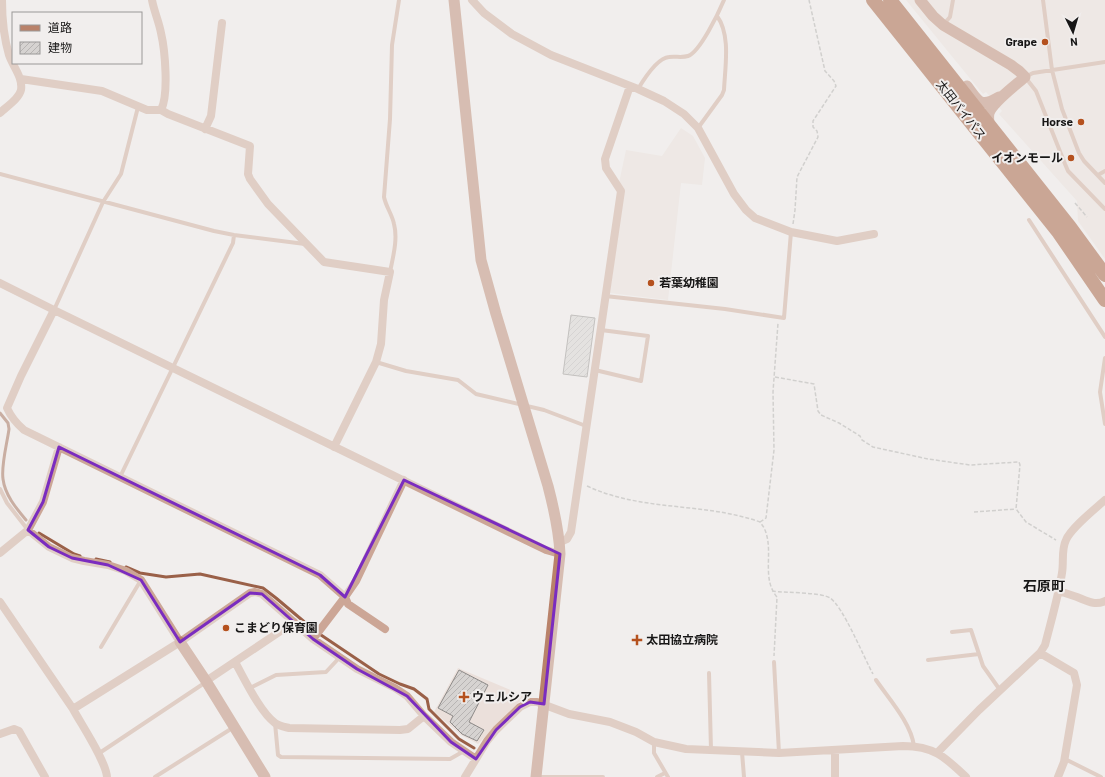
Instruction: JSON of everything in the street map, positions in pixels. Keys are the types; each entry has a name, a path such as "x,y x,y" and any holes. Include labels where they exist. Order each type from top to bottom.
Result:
{"highway":[{"name":"太田バイパス","path":"873,0 1059,233 1105,300"},
{"name":"太田バイパス","path":"890,0 1070,227 1105,275"}],"street":[{"path":"152,0 161,33 164,55 165,91 164,105 161,110"},
{"path":"454,0 481,260 553,506 560,542 560,554 536,777"},
{"path":"472,0 484,13 512,34 545,52 638,89 664,101 684,114 698,128 734,194 746,210 755,218 791,232 836,241 874,234"},
{"path":"920,0 933,16 943,25 1011,65 1025,77 1005,94 990,111 988,116 990,125"},
{"path":"1,4 4,35 9,57 12,62"},
{"path":"205,129 211,116 222,23"},
{"path":"934,56 947,62 976,98 982,102 988,103 1005,94"},
{"path":"0,113 18,96 21,90 21,79 13,64"},
{"path":"21,79 102,91 147,110 161,110 250,146 248,174 250,179 268,204 324,262 390,272 384,300 381,344 376,362 334,447"},
{"path":"560,542 567,539 571,532 621,191 606,168 605,159 630,86"},
{"path":"0,283 550,552 560,554"},
{"path":"54,310 21,376 7,408 16,423 24,430 320,575 345,597 348,604 385,630"},
{"path":"0,553 28,530 43,502 59,447"},
{"path":"313,639 356,581 404,480"},
{"path":"937,752 1040,653 1045,645 1059,591 1063,571 1064,547 1066,539 1089,514 1105,500"},
{"path":"28,530 49,547 72,558 108,565 126,571 141,580 206,681 265,777"},
{"path":"1059,591 1078,597 1090,603 1101,603 1105,601"},
{"path":"73,709 180,642 250,593 254,592 262,594 313,639 357,669 395,688 407,696 424,716 451,742 476,759"},
{"path":"0,602 73,709 98,754 107,773 107,777"},
{"path":"206,681 294,622"},
{"path":"1040,653 1074,673 1077,685 1064,759 1058,777"},
{"path":"235,662 261,707 275,723 289,728 400,730 408,728 424,716"},
{"path":"465,777 496,730 520,707 530,702 537,702 569,714 620,726 654,742 681,748 779,753 914,746 920,747 937,752 966,777"},
{"path":"0,734 14,729 19,731 45,777"},
{"path":"835,750 835,777"}],"lane":[{"path":"390,272 395,241 394,224 384,197 390,119 392,45 399,0"},
{"path":"638,89 646,76 659,63 668,57 688,57 694,52 717,16 724,0"},
{"path":"943,25 950,17 953,0"},
{"path":"1043,0 1052,70 1062,109 1084,161 1105,183"},
{"path":"698,128 722,96 724,90 726,39 722,23 717,16"},
{"path":"1105,62 1033,73 1025,77 1036,91 1068,171 1105,209"},
{"path":"54,310 103,202 121,174 138,107"},
{"path":"1098,176 1105,172"},
{"path":"0,174 214,231 307,244"},
{"path":"1029,220 1105,337"},
{"path":"605,296 725,309 784,318 791,232"},
{"path":"120,477 233,243 234,235"},
{"path":"594,370 641,381 648,336 600,330"},
{"path":"1105,358 1100,392 1105,424"},
{"path":"376,362 406,370 458,380 476,394 544,410 586,426"},
{"path":"0,489 7,503 28,530"},
{"path":"101,648 141,580"},
{"path":"952,632 971,630 983,666 1000,691"},
{"path":"928,660 979,654"},
{"path":"250,688 276,675 326,672 340,657"},
{"path":"774,662 779,753"},
{"path":"708,673 711,750"},
{"path":"876,680 905,722 913,737 914,746"},
{"path":"98,754 206,681"},
{"path":"275,723 278,755 281,757 450,759 464,750"},
{"path":"155,777 234,727"},
{"path":"654,742 654,753 666,775 657,777"},
{"path":"742,751 744,777"},
{"path":"1064,759 1101,777"},
{"path":"536,777 603,777"}],"path":[{"path":"791,232 795,210 797,177 818,137 813,126 813,121 836,86 834,81 825,71 809,0"},
{"path":"1075,203 1087,217"},
{"path":"760,522 766,518 774,450 773,392 779,317"},
{"path":"775,377 814,384 818,411 821,415 839,423 874,447 928,460 970,465 1019,462 1016,509 1026,522 1053,538 1064,547"},
{"path":"578,481 594,490 626,500 729,513 760,522 765,530 768,548 769,582 772,591 777,597 774,662"},
{"path":"974,512 1016,509"},
{"path":"772,591 812,594 830,598 840,609 876,680"}],"highlighted area":[{"path":"59,447 320,575 345,597 404,480 560,554 544,704 530,702 520,707 496,730 476,759 451,742 407,696 357,669 313,639 262,594 250,593 180,642 141,580 108,565 72,558 49,547 28,530 43,502"}],"shaded area":[{"name":"イオンモール","path":"906,0 1105,0 1105,259 1078,221 1077,201 999,114 1002,111 986,92 983,94"},
{"path":"681,128 693,136 705,158 702,185 681,183 668,300 610,293 624,188 619,183 626,150 662,156"},
{"path":"458,668 525,696 478,744 461,735 434,712"}],"building":[{"path":"571,315 595,318 587,377 563,374"},
{"name":"ウェルシア","path":"459,670 488,685 469,722 484,730 477,741 462,734 450,722 453,716 438,708"}],"waterway":[{"path":"0,413 8,423 9,429 4,454 4,485 18,511 26,520"},
{"path":"39,533 80,556"},
{"path":"96,559 110,562"},
{"path":"126,567 140,573 166,577 200,574 263,588 314,630"},
{"path":"321,635 379,674 414,689 427,699 429,709 459,739 474,748"}],"place":[{"name":"Grape","path":"1045,42"},
{"name":"Horse","path":"1081,122"},
{"name":"イオンモール","path":"1071,158"},
{"name":"若葉幼稚園","path":"651,283"},
{"name":"こまどり保育園","path":"226,628"},
{"name":"太田協立病院","path":"637,640"},
{"name":"ウェルシア","path":"464,697"}],"district":[{"name":"石原町","path":"1044,586"}]}
